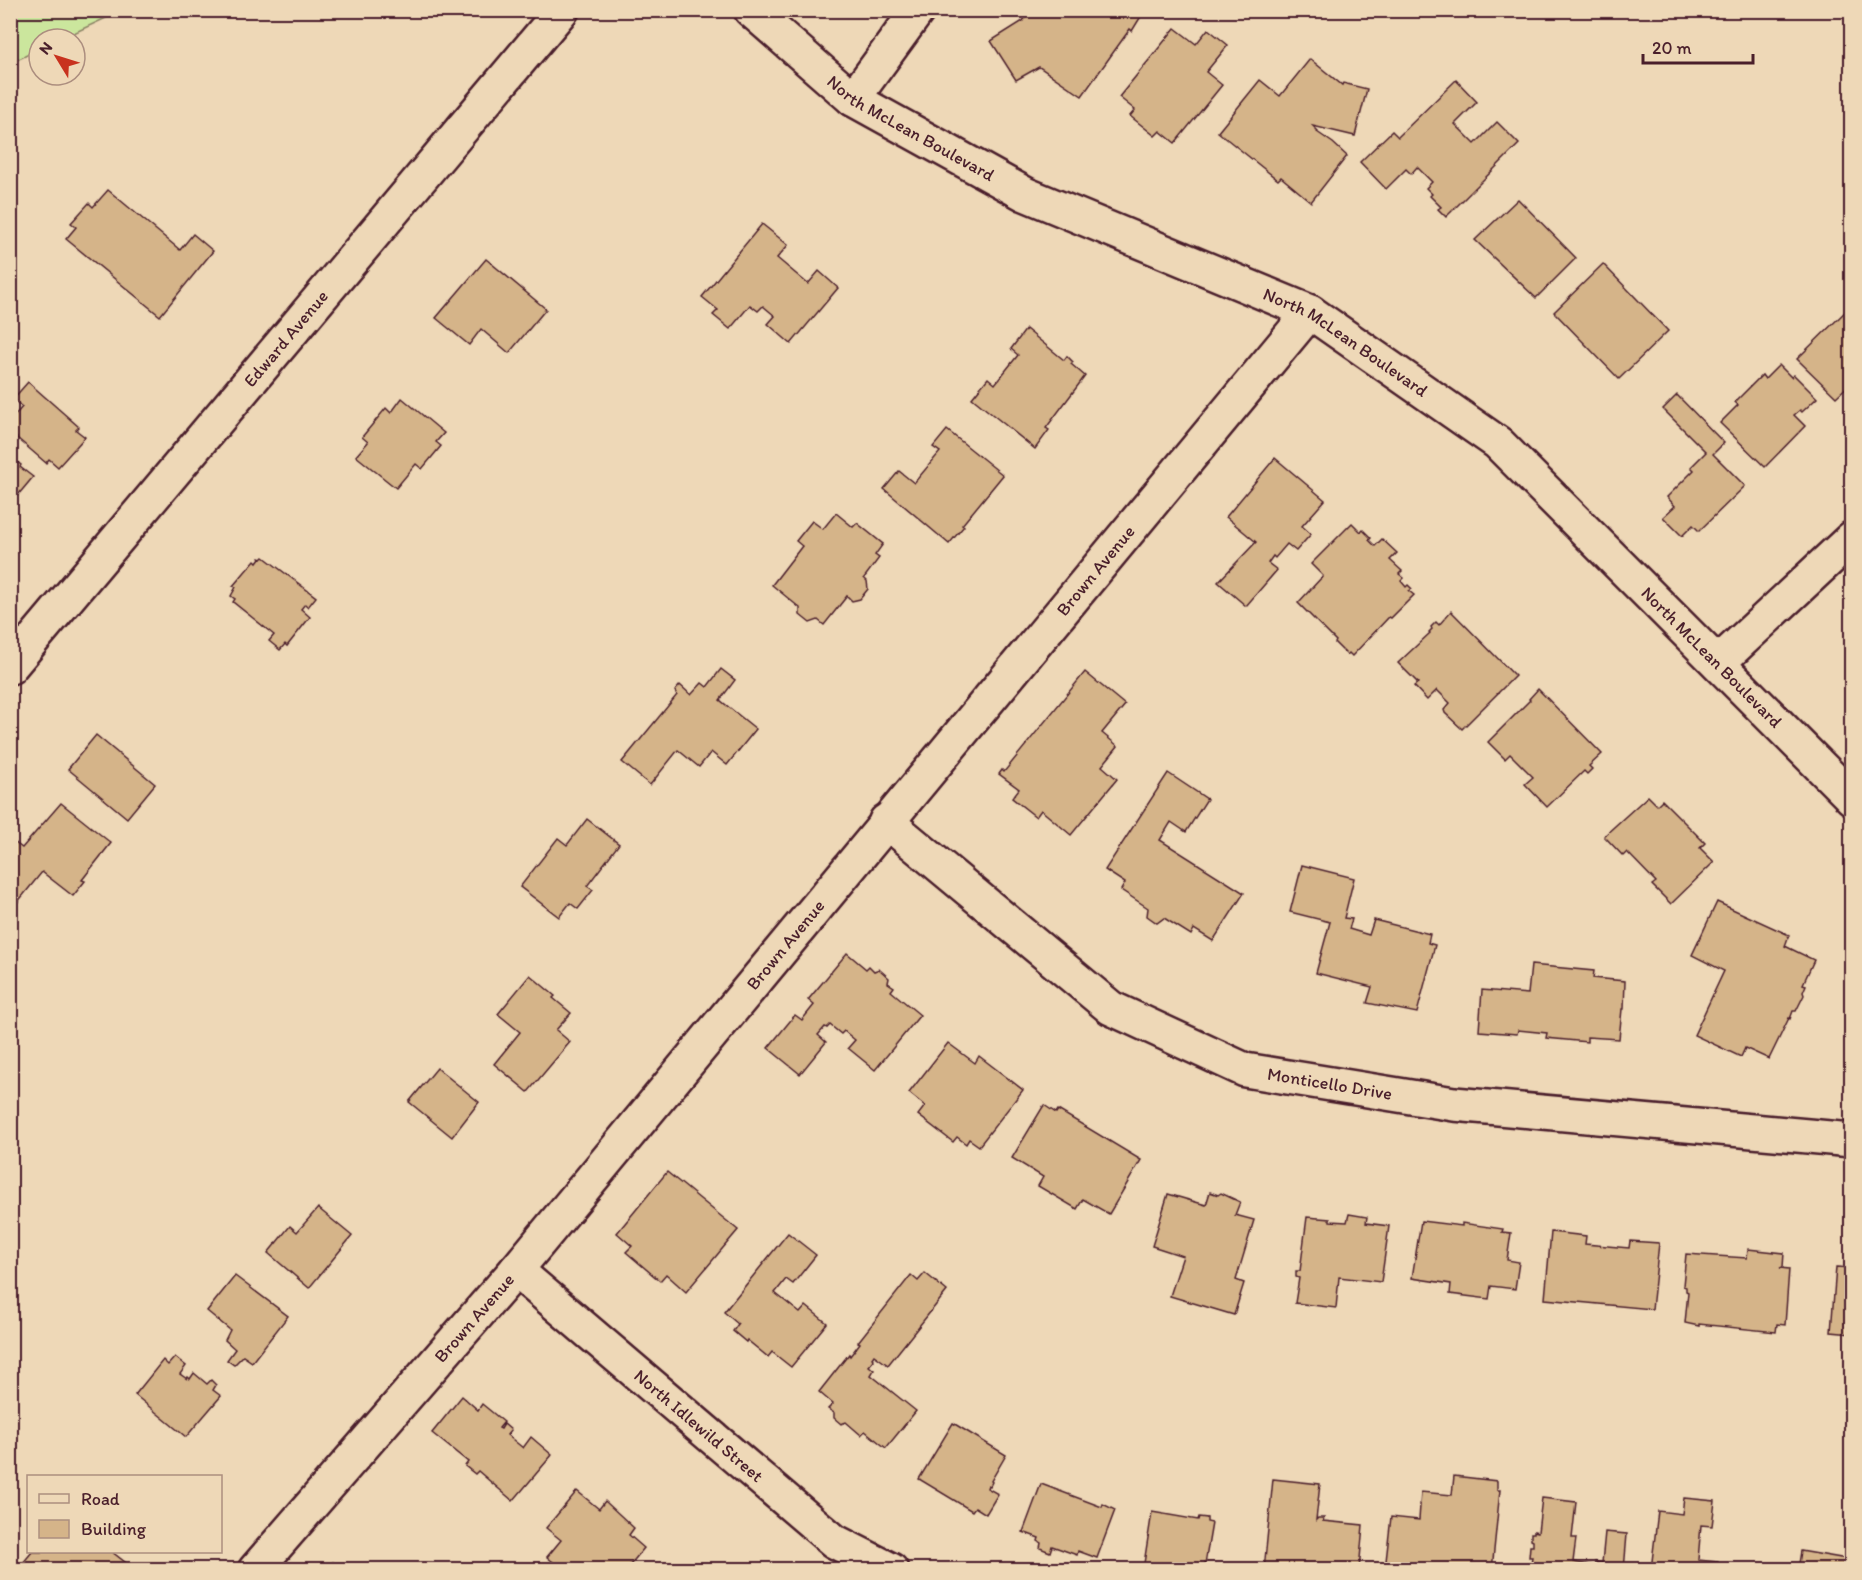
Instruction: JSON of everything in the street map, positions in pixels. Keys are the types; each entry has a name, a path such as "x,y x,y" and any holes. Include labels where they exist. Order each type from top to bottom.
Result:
{"street":[{"name":"Edward Avenue","path":"10,667 562,10"},
{"name":"North McLean Boulevard","path":"751,10 853,99 1025,194 1310,312 1498,443 1851,798"},
{"path":"853,99 918,10"},
{"name":"Brown Avenue","path":"255,1569 516,1270 1310,312"},
{"path":"1718,663 1851,538"},
{"name":"Monticello Drive","path":"886,821 1111,1008 1245,1070 1454,1104 1851,1140"},
{"name":"North Idlewild Street","path":"516,1270 834,1541 891,1569"}],"green space":[{"path":"11,10 121,10 87,27 27,27 27,55 11,63"}],"building":[{"path":"1030,10 1153,10 1148,16 1143,13 1082,96 1039,67 1016,80 991,41 1023,21"},
{"path":"1175,28 1196,44 1208,29 1228,45 1206,72 1222,85 1175,143 1160,131 1155,136 1130,116 1135,110 1119,97"},
{"path":"1310,59 1342,85 1343,83 1367,89 1355,136 1313,126 1317,132 1347,156 1311,202 1281,177 1278,180 1218,132 1260,80 1280,96"},
{"path":"1456,80 1477,102 1455,124 1475,144 1497,122 1519,144 1446,217 1438,209 1441,207 1430,196 1432,194 1426,188 1432,182 1417,167 1411,174 1406,169 1386,189 1360,162 1392,131 1398,137"},
{"path":"108,190 180,250 193,234 213,251 160,316 66,239 76,227 71,223 89,203 93,207"},
{"path":"1518,199 1576,258 1536,298 1475,240"},
{"path":"762,224 788,245 777,258 808,284 819,271 838,288 791,344 768,324 775,316 763,306 758,311 750,305 730,329 713,315 718,310 702,297"},
{"path":"486,259 546,309 509,353 481,329 469,345 436,318"},
{"path":"1603,264 1668,331 1619,379 1554,312"},
{"path":"1852,305 1852,382 1836,397 1797,359"},
{"path":"1026,329 1064,360 1067,356 1073,362 1071,364 1085,376 1046,428 1049,430 1035,449 972,398 988,378 995,384 1018,355 1011,349"},
{"path":"1779,365 1791,377 1794,375 1817,398 1802,412 1800,410 1794,415 1805,426 1765,467 1720,423 1738,405 1735,402 1762,375 1765,379"},
{"path":"28,382 79,427 76,430 85,437 58,467 49,459 46,463 10,432 10,421 22,407 13,399"},
{"path":"1677,395 1724,443 1713,454 1745,486 1699,531 1693,525 1682,536 1663,517 1675,506 1667,497 1694,470 1691,467 1706,452 1663,409"},
{"path":"402,398 444,433 436,442 441,446 422,469 416,464 396,488 356,456 368,442 362,437 386,408 391,413"},
{"path":"947,430 1003,475 949,544 884,489 899,471 914,483 940,452 933,447"},
{"path":"10,456 33,477 18,495 10,489"},
{"path":"1275,458 1325,500 1302,526 1311,534 1296,551 1287,544 1275,558 1273,556 1268,563 1277,570 1246,606 1218,582 1256,542 1226,517"},
{"path":"836,513 853,527 857,523 883,544 875,555 879,558 864,578 868,589 860,599 852,601 847,596 824,625 818,620 810,623 800,615 800,608 772,585 802,546 796,541 812,521 823,529"},
{"path":"1352,523 1371,538 1369,540 1375,546 1382,539 1397,553 1390,560 1402,571 1399,574 1404,578 1401,581 1406,587 1408,585 1412,589 1409,591 1414,595 1391,618 1389,617 1352,656 1349,653 1347,655 1298,603 1323,576 1311,564"},
{"path":"264,557 316,597 308,607 305,604 301,609 310,617 287,646 285,644 280,650 269,641 274,635 233,602 235,599 231,596 236,587 233,586 255,560 257,562"},
{"path":"1451,611 1515,676 1462,729 1445,713 1444,710 1450,703 1437,690 1427,700 1414,686 1418,683 1398,663 1430,633 1431,627 1436,622 1439,625"},
{"path":"721,669 735,680 720,700 756,729 727,765 711,752 699,767 678,750 650,785 622,762 677,695 675,691 680,685 691,695 702,683 707,687"},
{"path":"1085,672 1125,705 1102,733 1118,746 1102,766 1117,779 1071,835 1041,810 1036,817 1012,798 1019,789 999,774 1002,770 1004,772"},
{"path":"1538,689 1602,754 1589,766 1592,769 1587,774 1584,771 1547,807 1525,784 1533,777 1510,754 1505,759 1488,742"},
{"path":"96,735 155,784 127,818 68,769"},
{"path":"1168,773 1207,799 1186,832 1171,822 1160,840 1244,893 1213,941 1194,929 1191,935 1164,918 1157,923 1147,916 1148,908 1121,890 1125,883 1105,870"},
{"path":"1648,796 1657,805 1662,800 1705,843 1700,848 1714,862 1671,904 1652,885 1656,882 1627,852 1623,856 1604,836"},
{"path":"61,803 111,843 82,880 85,881 73,896 42,872 12,909 10,908 10,847 14,842 22,848"},
{"path":"587,819 619,844 587,886 593,890 578,909 570,903 559,917 520,887 558,838 567,845"},
{"path":"1302,865 1354,878 1344,918 1352,919 1349,929 1369,935 1374,920 1430,934 1428,943 1435,945 1417,1013 1367,1003 1372,987 1316,973 1330,922 1290,912"},
{"path":"1717,902 1789,935 1785,946 1814,960 1803,984 1806,985 1804,995 1796,1011 1793,1011 1789,1018 1769,1059 1745,1048 1741,1057 1694,1035 1724,971 1692,955"},
{"path":"847,953 866,969 869,966 874,971 879,969 889,978 888,983 894,987 891,991 920,1015 875,1070 848,1048 855,1040 844,1031 841,1034 830,1025 825,1027 818,1035 826,1042 800,1074 768,1048 795,1015 802,1020 814,1005 808,1000"},
{"path":"1531,965 1594,971 1593,978 1625,981 1624,1009 1622,1009 1619,1039 1587,1037 1587,1042 1546,1038 1547,1033 1518,1030 1517,1034 1479,1031 1482,990 1528,994"},
{"path":"530,975 571,1013 556,1030 570,1042 528,1092 494,1064 520,1032 498,1014"},
{"path":"948,1043 975,1063 979,1056 1023,1090 979,1146 969,1139 966,1144 957,1137 953,1142 918,1115 925,1106 909,1093"},
{"path":"437,1068 479,1102 452,1137 409,1102"},
{"path":"1044,1105 1056,1113 1058,1110 1141,1160 1109,1214 1083,1199 1077,1209 1038,1186 1043,1177 1012,1158"},
{"path":"667,1172 738,1230 686,1292 666,1274 660,1281 626,1252 632,1246 617,1233"},
{"path":"1210,1192 1218,1195 1221,1193 1240,1202 1235,1215 1254,1220 1236,1280 1244,1283 1234,1315 1170,1296 1183,1256 1152,1246 1168,1194 1206,1205"},
{"path":"318,1208 352,1236 309,1288 268,1253 290,1226 297,1232"},
{"path":"1349,1214 1367,1217 1366,1223 1389,1226 1381,1282 1339,1277 1336,1308 1295,1303 1299,1278 1296,1277 1296,1271 1300,1271 1307,1217 1347,1222"},
{"path":"1421,1221 1462,1226 1462,1223 1503,1229 1502,1232 1511,1233 1507,1260 1519,1262 1515,1289 1491,1286 1489,1299 1450,1294 1451,1284 1412,1278"},
{"path":"1551,1232 1586,1236 1585,1244 1629,1248 1630,1241 1659,1243 1652,1309 1545,1299"},
{"path":"788,1233 816,1255 793,1284 786,1279 775,1293 800,1313 806,1306 827,1323 791,1367 772,1352 768,1357 747,1340 746,1342 733,1331 738,1324 724,1312"},
{"path":"1748,1249 1784,1253 1783,1267 1780,1268 1789,1269 1785,1325 1777,1324 1776,1332 1685,1323 1688,1292 1683,1286 1686,1254 1747,1258"},
{"path":"1836,1267 1852,1268 1852,1334 1831,1332"},
{"path":"925,1273 947,1291 888,1365 874,1355 872,1358 874,1360 869,1366 874,1370 871,1375 916,1411 886,1448 865,1431 861,1435 846,1422 841,1424 834,1418 834,1413 828,1409 833,1404 819,1392 849,1354 850,1356 860,1343 858,1342 911,1275 918,1281"},
{"path":"235,1276 288,1316 252,1362 243,1356 234,1365 227,1360 235,1349 225,1340 230,1330 207,1311"},
{"path":"175,1357 186,1366 180,1374 190,1379 194,1373 207,1384 211,1380 216,1385 213,1390 221,1396 186,1437 135,1395 163,1360 168,1365"},
{"path":"462,1396 478,1410 482,1404 504,1422 499,1428 501,1429 504,1424 511,1430 507,1435 523,1448 531,1437 552,1455 513,1501 478,1471 475,1474 465,1466 468,1462 432,1433"},
{"path":"953,1423 1006,1455 990,1486 988,1485 987,1488 998,1494 986,1514 975,1507 972,1511 919,1479"},
{"path":"1454,1476 1497,1481 1497,1490 1500,1490 1492,1570 1385,1570 1391,1517 1419,1520 1421,1492 1452,1495"},
{"path":"1273,1479 1320,1484 1316,1520 1324,1518 1323,1521 1363,1525 1359,1570 1264,1570"},
{"path":"1041,1484 1115,1510 1097,1558 1078,1551 1077,1555 1052,1546 1050,1552 1040,1548 1039,1538 1023,1532"},
{"path":"577,1491 599,1509 605,1501 634,1528 629,1535 644,1548 626,1570 563,1570 547,1557 561,1540 546,1528"},
{"path":"1542,1498 1576,1502 1572,1538 1576,1538 1573,1562 1595,1566 1595,1562 1602,1563 1605,1532 1627,1534 1624,1570 1535,1570 1535,1564 1531,1563 1532,1557 1529,1557 1530,1546 1533,1546 1531,1533 1538,1532"},
{"path":"1684,1498 1715,1501 1712,1526 1701,1525 1698,1560 1718,1562 1718,1567 1739,1570 1651,1570 1658,1511 1682,1514"},
{"path":"1152,1512 1198,1520 1199,1517 1207,1518 1207,1522 1212,1523 1204,1570 1143,1570"},
{"path":"1801,1551 1852,1560 1852,1570 1798,1570"},
{"path":"31,1553 113,1553 130,1566 127,1570 17,1570"},
{"path":"333,1562 342,1570 327,1570"}]}
